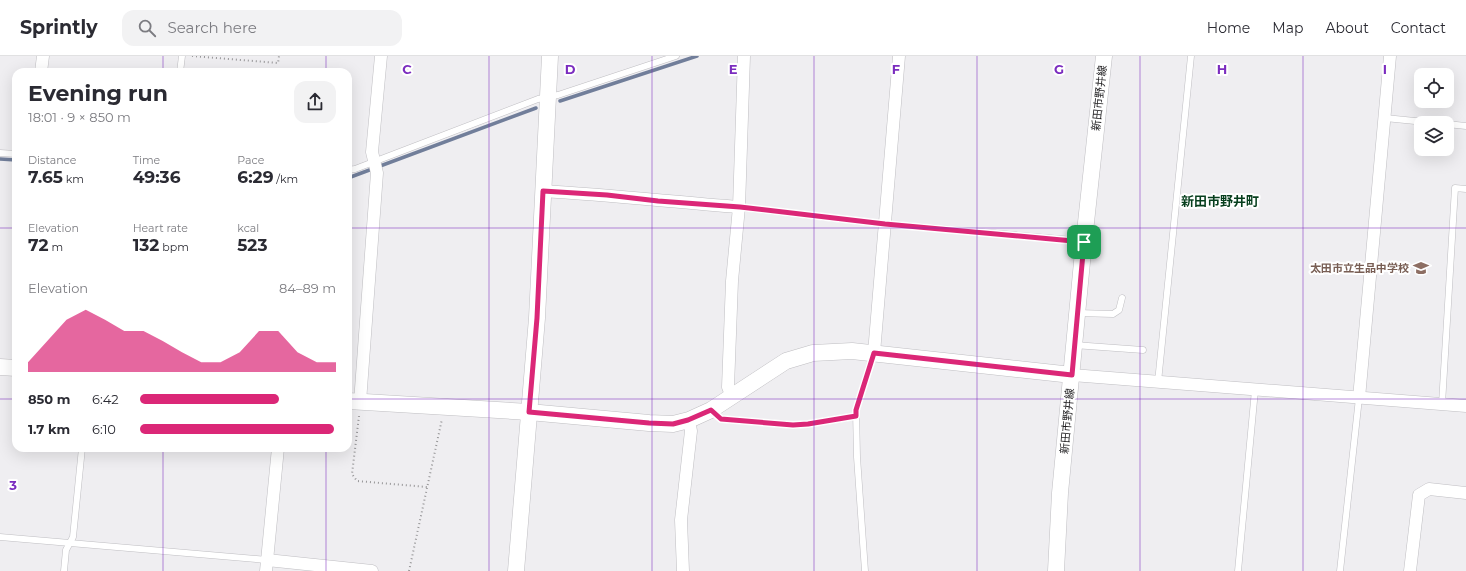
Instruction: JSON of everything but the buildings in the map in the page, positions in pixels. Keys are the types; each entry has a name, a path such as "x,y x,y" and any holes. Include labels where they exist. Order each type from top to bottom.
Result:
{"street":[{"path":"42,68 43,56"},
{"path":"381,56 372,152 376,167 354,402 445,406 673,424 688,420 711,410 786,361 813,353 852,351 1072,375 1466,406"},
{"path":"516,571 537,318 550,56"},
{"path":"732,397 728,387 732,282 740,207 744,56"},
{"path":"874,353 899,56"},
{"name":"新田市野井線","path":"1056,571 1060,493 1084,242 1104,56"},
{"path":"1359,398 1390,56"},
{"path":"543,191 740,207"},
{"path":"0,367 12,368"},
{"path":"683,571 681,520 691,431 688,420"},
{"path":"278,452 267,566 372,571"},
{"path":"1410,571 1418,495 1429,489 1466,493"}],"lane":[{"path":"180,68 182,56"},
{"path":"352,170 376,167 538,99 676,56"},
{"path":"1158,382 1191,56"},
{"path":"1385,118 1414,121"},
{"path":"1454,125 1466,126"},
{"path":"0,153 12,154"},
{"path":"1442,404 1455,188 1466,189"},
{"path":"740,207 885,224 1084,242"},
{"path":"1077,313 1113,314 1119,310 1122,298"},
{"path":"1074,345 1144,350"},
{"path":"865,571 857,457 856,410 874,353"},
{"path":"1238,571 1255,390"},
{"path":"1340,571 1359,398"},
{"path":"711,410 721,419 793,425 856,416"},
{"path":"64,571 66,550 73,537 82,452"},
{"path":"0,537 70,543 267,566"}],"path":[{"path":"192,56 278,63 279,56"},
{"path":"354,402 352,474 357,481 427,487"},
{"path":"409,571 445,406"}],"waterway":[{"path":"560,101 697,56"},
{"path":"352,177 536,108"},
{"path":"0,159 12,160"}],"place":[{"name":"太田市立生品中学校","path":"1421,268"}],"district":[{"name":"新田市野井町","path":"1220,201"}],"route":[{"path":"543,191 740,207 885,224 1084,242 1072,375 874,353 856,410 856,416 793,425 721,419 711,410 688,420 673,424 529,412 537,318 543,191"}]}
